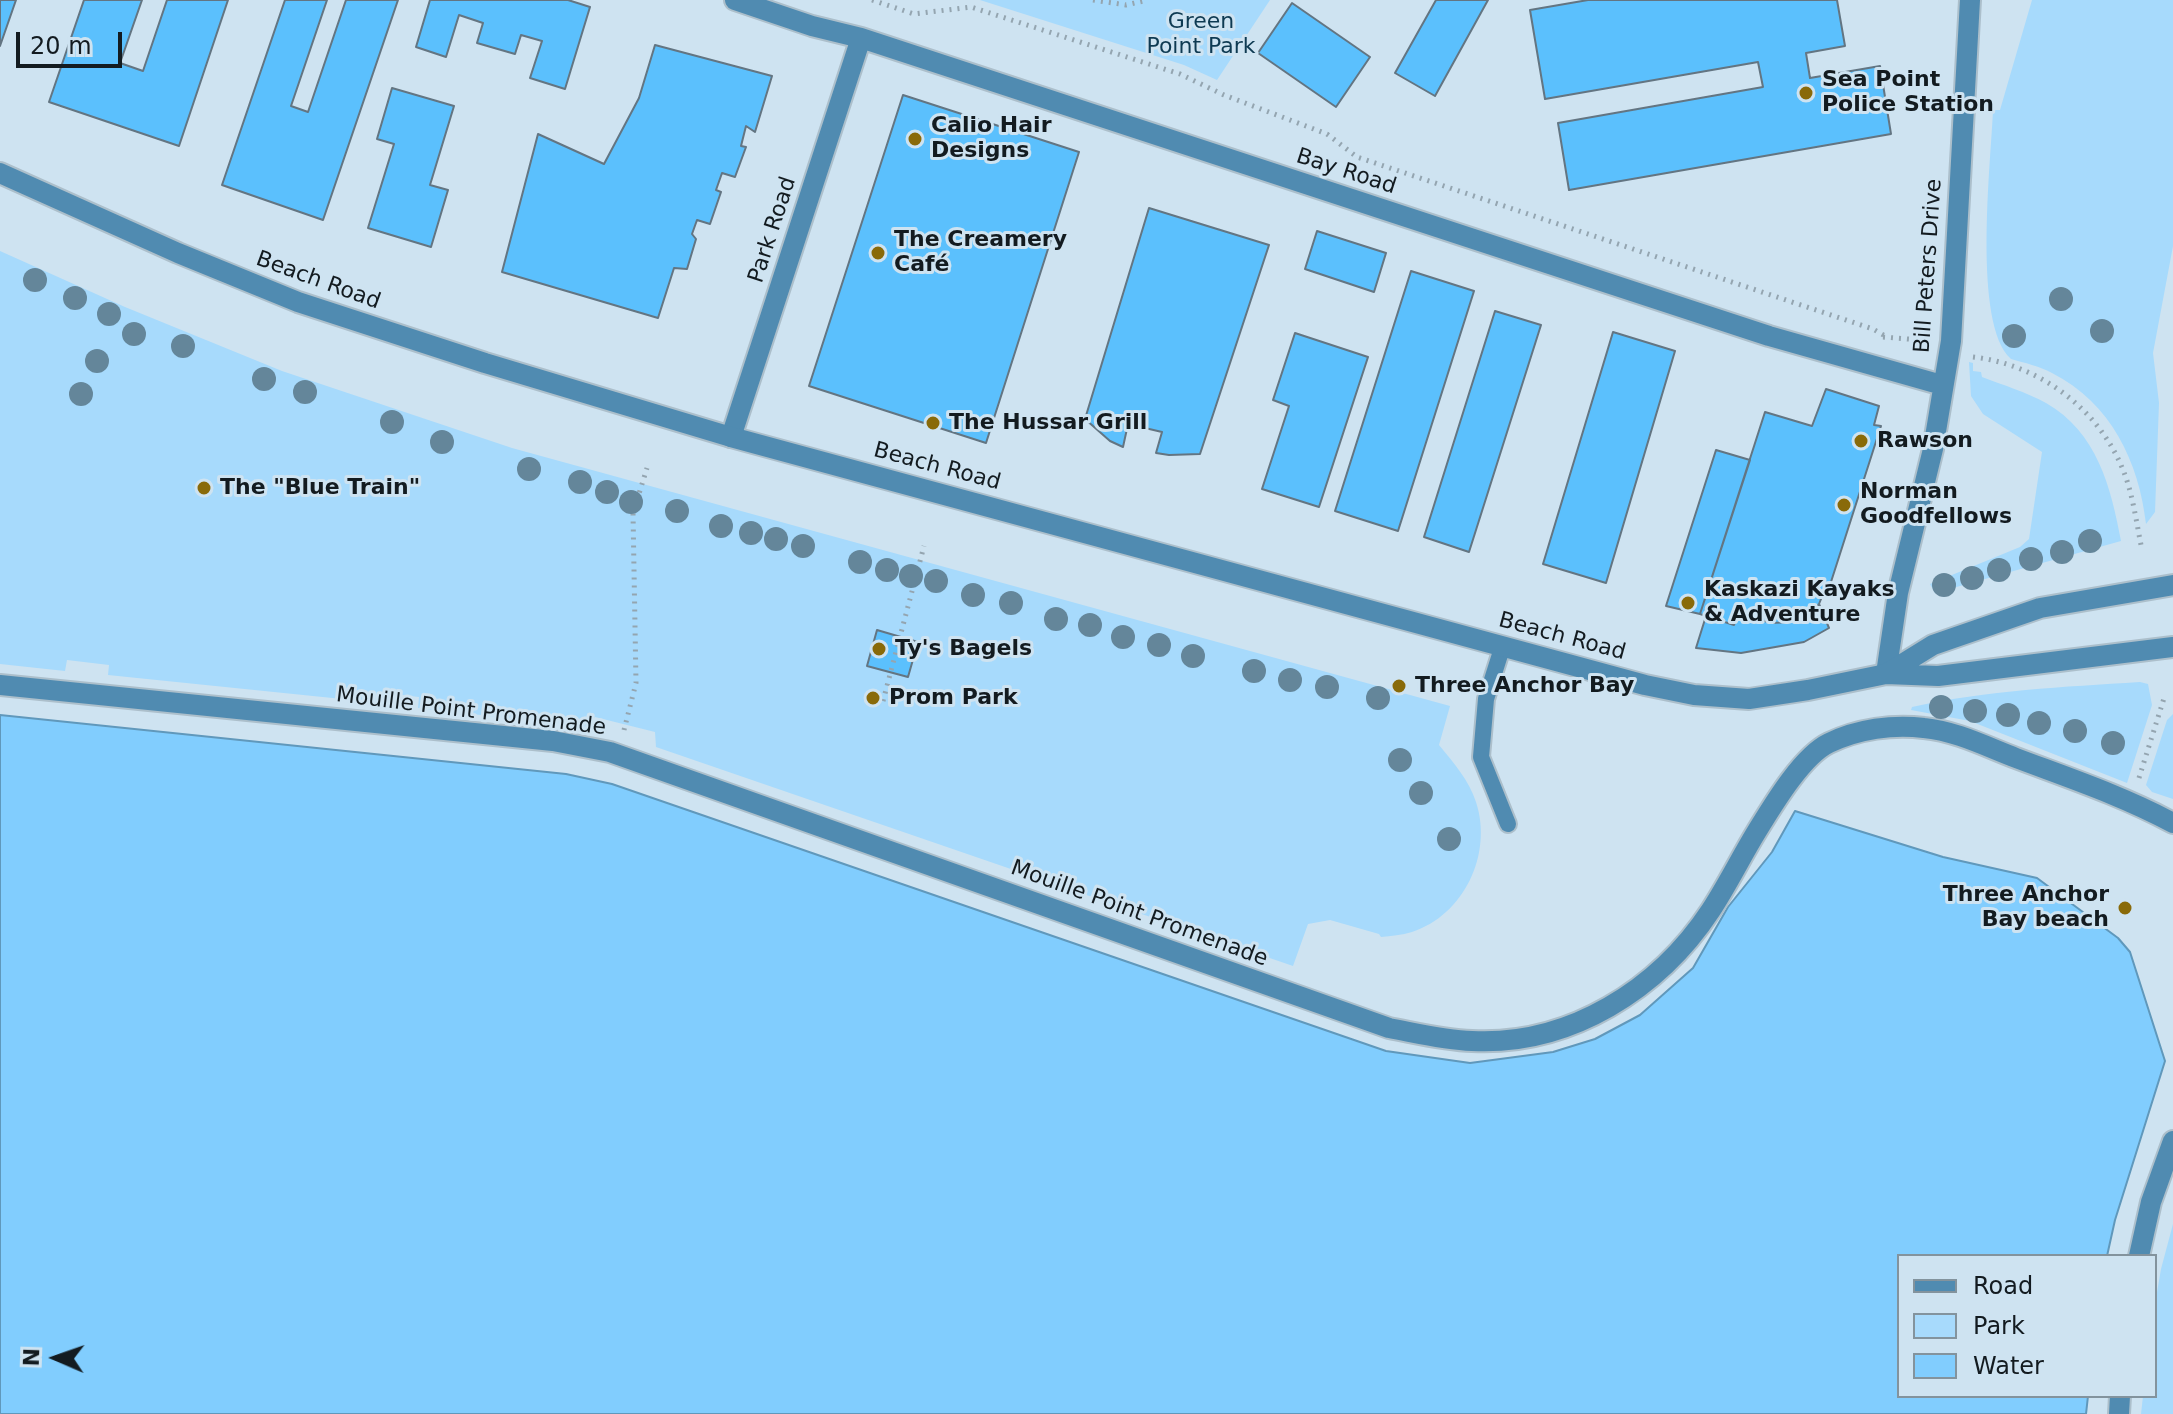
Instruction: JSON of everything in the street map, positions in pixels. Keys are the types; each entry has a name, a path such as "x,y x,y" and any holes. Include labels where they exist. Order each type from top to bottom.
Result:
{"street":[{"name":"Bay Road","path":"735,0 812,26 861,38 1769,336 1942,385"},
{"name":"Bill Peters Drive","path":"1886,674 1898,593 1933,449 1951,341 1970,0"},
{"name":"Park Road","path":"731,437 861,38"},
{"name":"Beach Road","path":"0,173 178,253 298,302 485,363 731,437 1645,685 1694,695 1749,699 1886,674 1938,676 2173,647"},
{"name":"Beach Road","path":"1886,674 1933,645 2040,608 2173,585"},
{"name":"Mouille Point Promenade","path":"0,685 553,741 618,754 1389,1028 1474,1041 1517,1039 1555,1031 1631,996 1672,960 1710,911 1765,818 1800,769 1827,744 1860,731 1896,726 1942,732 2131,802 2173,823"},
{"path":"2139,1254 2151,1202 2173,1141"}],"lane":[{"path":"1503,645 1486,699 1481,757 1508,824"}],"path":[{"path":"872,0 914,14 971,7 1180,74 1224,95 1327,134 1357,157 1873,329 1888,337 1921,340"},
{"path":"1093,0 1111,5 1148,0"},
{"path":"1973,357 2019,369 2056,386 2081,406 2110,441 2128,483 2141,545"},
{"path":"618,754 636,683 633,513 647,468"},
{"path":"883,701 924,546"},
{"path":"2131,802 2165,695"}],"green space":[{"name":"Green Point Park","path":"980,0 1270,0 1217,80 1184,65"},
{"path":"2032,0 2173,0 2173,246 2153,353 2159,403 2155,512 2146,524 2137,478 2129,457 2106,418 2073,386 2047,371 2011,359 1999,340 1991,313 1987,241 1993,110 2000,110"},
{"path":"0,251 125,307 282,371 512,448 1450,706 1439,745 1469,786 1480,822 1477,862 1470,880 1446,912 1430,924 1408,933 1381,937 1330,920 1308,924 1293,966 656,747 655,732 595,717 588,727 418,708 419,697 393,694 391,704 108,675 109,665 67,660 65,671 0,664"},
{"path":"1969,362 1973,363 1973,371 1981,372 1982,377 2046,403 2078,429 2090,445 2106,481 2121,541 1935,593 1930,584 2020,547 2029,539 2042,452 1983,414 1971,396"},
{"path":"2140,682 2148,684 2152,705 2127,783 1970,721 1911,710 1912,707 1940,701 1997,693"},
{"path":"2173,714 2173,799 2152,792 2146,785 2167,720"},
{"path":"2173,1224 2173,1414 2141,1414 2143,1398 2157,1398 2157,1292"}],"water":[{"path":"0,715 566,774 612,784 1386,1051 1470,1063 1553,1052 1595,1039 1640,1015 1693,968 1728,907 1772,852 1795,811 1943,857 2037,878 2118,938 2130,952 2165,1061 2115,1220 2107,1254 1897,1254 1897,1398 2088,1398 2086,1414 0,1414"}],"building":[{"path":"0,0 16,0 0,46"},
{"path":"84,0 142,0 120,63 143,71 167,0 228,0 179,146 49,102"},
{"path":"285,0 327,0 291,106 308,112 346,0 398,0 323,220 222,185"},
{"path":"430,0 568,0 590,7 565,89 530,78 542,41 521,35 515,54 477,43 483,23 459,15 446,57 416,47"},
{"path":"1436,0 1488,0 1435,96 1395,73"},
{"name":"Sea Point Police Station","path":"1588,0 1837,0 1845,46 1806,53 1810,78 1880,66 1891,134 1569,190 1558,123 1763,87 1758,62 1545,99 1530,10"},
{"path":"1292,3 1370,57 1336,107 1258,53"},
{"path":"655,45 772,76 755,132 746,126 741,146 746,147 735,177 722,173 716,190 721,192 710,224 697,220 692,234 696,239 687,269 674,268 658,318 502,272 538,134 604,164 639,98"},
{"path":"392,88 454,106 430,185 448,190 431,247 368,228 394,144 377,139"},
{"path":"903,95 1079,152 986,443 809,386"},
{"path":"1149,208 1269,245 1200,454 1156,453 1162,432 1128,424 1123,447 1110,441 1085,419"},
{"path":"1317,231 1386,253 1374,292 1305,269"},
{"path":"1411,271 1474,291 1398,531 1335,511"},
{"path":"1495,311 1541,325 1469,552 1424,537"},
{"path":"1613,332 1675,351 1606,583 1543,564"},
{"path":"1295,333 1368,357 1319,507 1262,489 1289,406 1273,400"},
{"path":"1826,389 1879,406 1874,425 1881,426 1830,585 1827,584 1819,604 1811,612 1792,622 1771,623 1738,613 1734,625 1700,614 1765,412 1812,426"},
{"path":"1716,450 1750,460 1700,614 1666,606"},
{"path":"1819,604 1829,628 1804,642 1741,653 1696,648 1706,616 1734,625 1738,613 1771,623 1792,622"},
{"path":"877,630 918,642 908,677 867,666"}],"place":[{"name":"Sea Point Police Station","path":"1806,93"},
{"name":"Calio Hair Designs","path":"915,139"},
{"name":"The Creamery Café","path":"878,253"},
{"name":"The Hussar Grill","path":"933,423"},
{"name":"Rawson","path":"1861,441"},
{"name":"The \"Blue Train\"","path":"204,488"},
{"name":"Norman Goodfellows","path":"1844,505"},
{"name":"Kaskazi Kayaks & Adventure","path":"1688,603"},
{"name":"Ty's Bagels","path":"879,649"},
{"name":"Three Anchor Bay","path":"1399,686"},
{"name":"Prom Park","path":"873,698"},
{"name":"Three Anchor Bay beach","path":"2125,908"}]}
